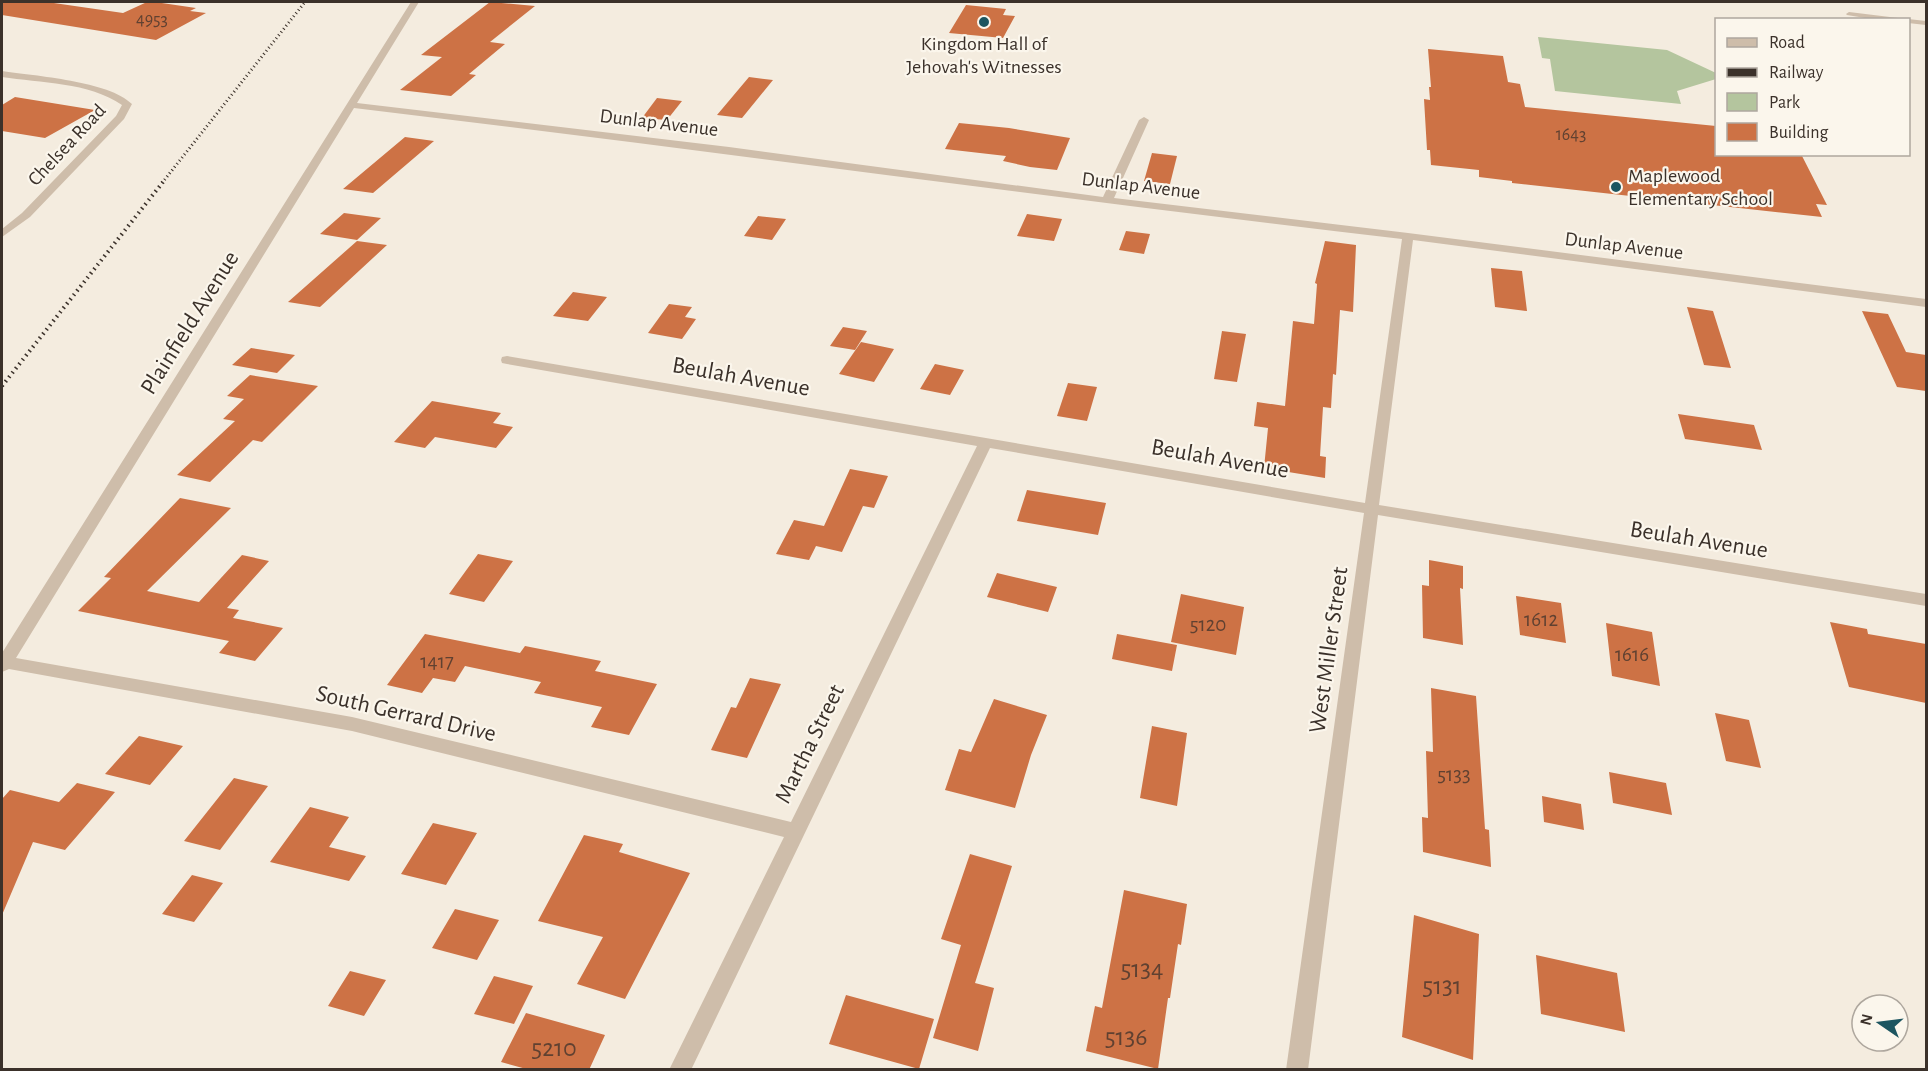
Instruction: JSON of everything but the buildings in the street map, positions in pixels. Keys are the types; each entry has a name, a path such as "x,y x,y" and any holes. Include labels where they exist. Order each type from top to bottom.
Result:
{"street":[{"name":"Plainfield Avenue","path":"3,664 415,2"},
{"name":"Chelsea Road","path":"2,74 109,94 127,104 120,117 20,221 2,234"},
{"name":"Dunlap Avenue","path":"352,105 729,150 1107,201 1408,236 1926,303"},
{"path":"1107,201 1144,120"},
{"name":"West Miller Street","path":"1297,1070 1408,236"},
{"name":"Beulah Avenue","path":"507,360 1926,600"},
{"name":"Martha Street","path":"680,1070 794,831 986,442"},
{"name":"South Gerrard Drive","path":"3,664 352,724 794,831"}],"lane":[{"path":"1850,14 1882,18"},
{"path":"1910,21 1926,23"}],"green space":[{"path":"1538,37 1667,50 1715,73 1715,79 1677,91 1681,104 1555,91 1550,59 1542,58"}],"railway":[{"path":"162,183 305,2"},
{"path":"2,386 163,182"}],"place":[{"name":"Kingdom Hall of Jehovah's Witnesses","path":"984,22"},
{"name":"Maplewood Elementary School","path":"1616,187"}]}
